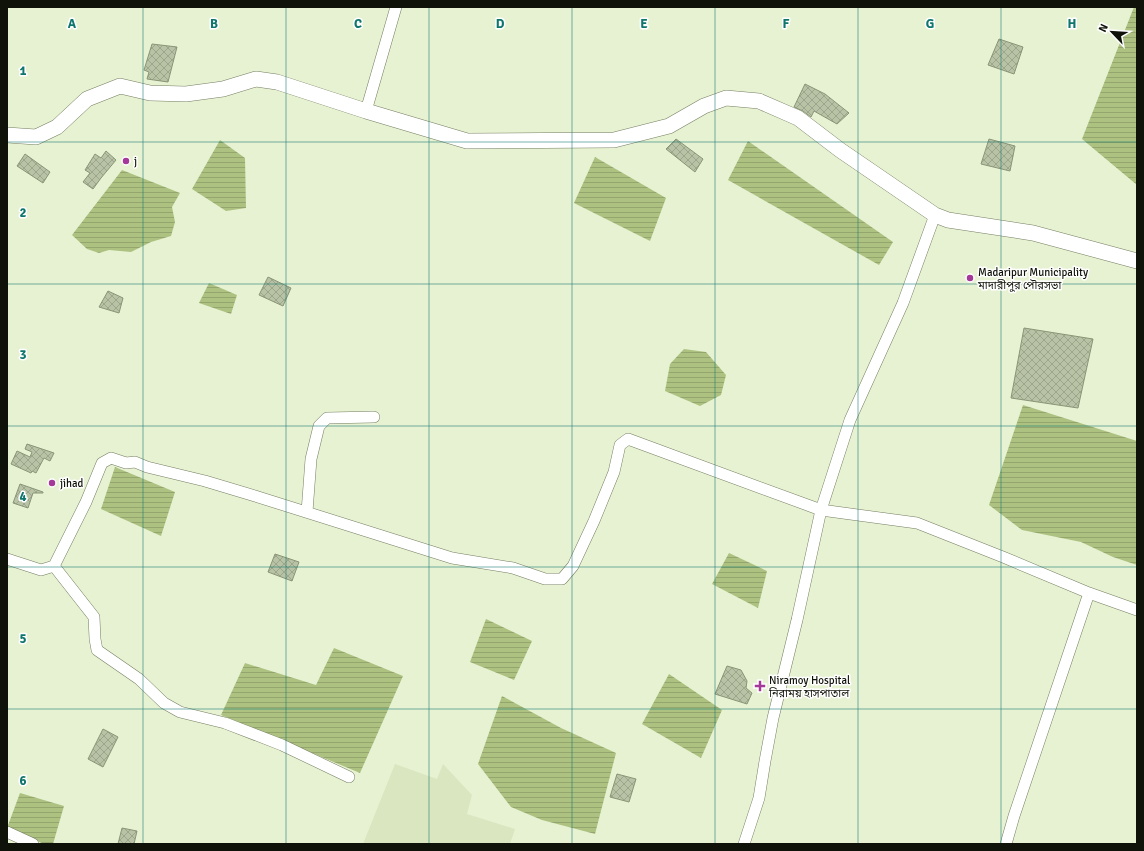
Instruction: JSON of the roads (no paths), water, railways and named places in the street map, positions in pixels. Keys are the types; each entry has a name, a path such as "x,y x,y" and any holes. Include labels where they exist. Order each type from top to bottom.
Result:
{"street":[{"path":"366,111 396,7"},
{"path":"7,135 36,137 57,127 87,99 120,86 150,93 186,94 223,89 256,79 277,82 366,111 467,141 614,140 669,126 704,106 726,98 759,101 798,118 840,150 935,215 948,220 1033,233 1137,261"},
{"path":"744,844 759,798 773,718 797,620 821,510 850,420 903,303 935,215"},
{"path":"306,512 311,459 319,426 327,418 374,417"},
{"path":"7,559 41,570 54,566 86,502 102,463 111,458 126,463 135,462 147,467 205,481 452,558 513,568 545,579 562,579 573,566 594,521 614,472 620,445 628,439 821,510 917,523 1089,593 1137,610"},
{"path":"54,566 94,617 97,650 139,679 164,704 180,712 225,722 282,745 349,777"},
{"path":"1006,844 1089,593"},
{"path":"7,832 33,844"}],"place":[{"name":"j","path":"126,161"},
{"name":"Madaripur Municipality মাদারীপুর পৌরসভা","path":"970,278"},
{"name":"jihad","path":"52,483"},
{"name":"Niramoy Hospital নিরাময় হাসপাতাল","path":"760,686"}]}
